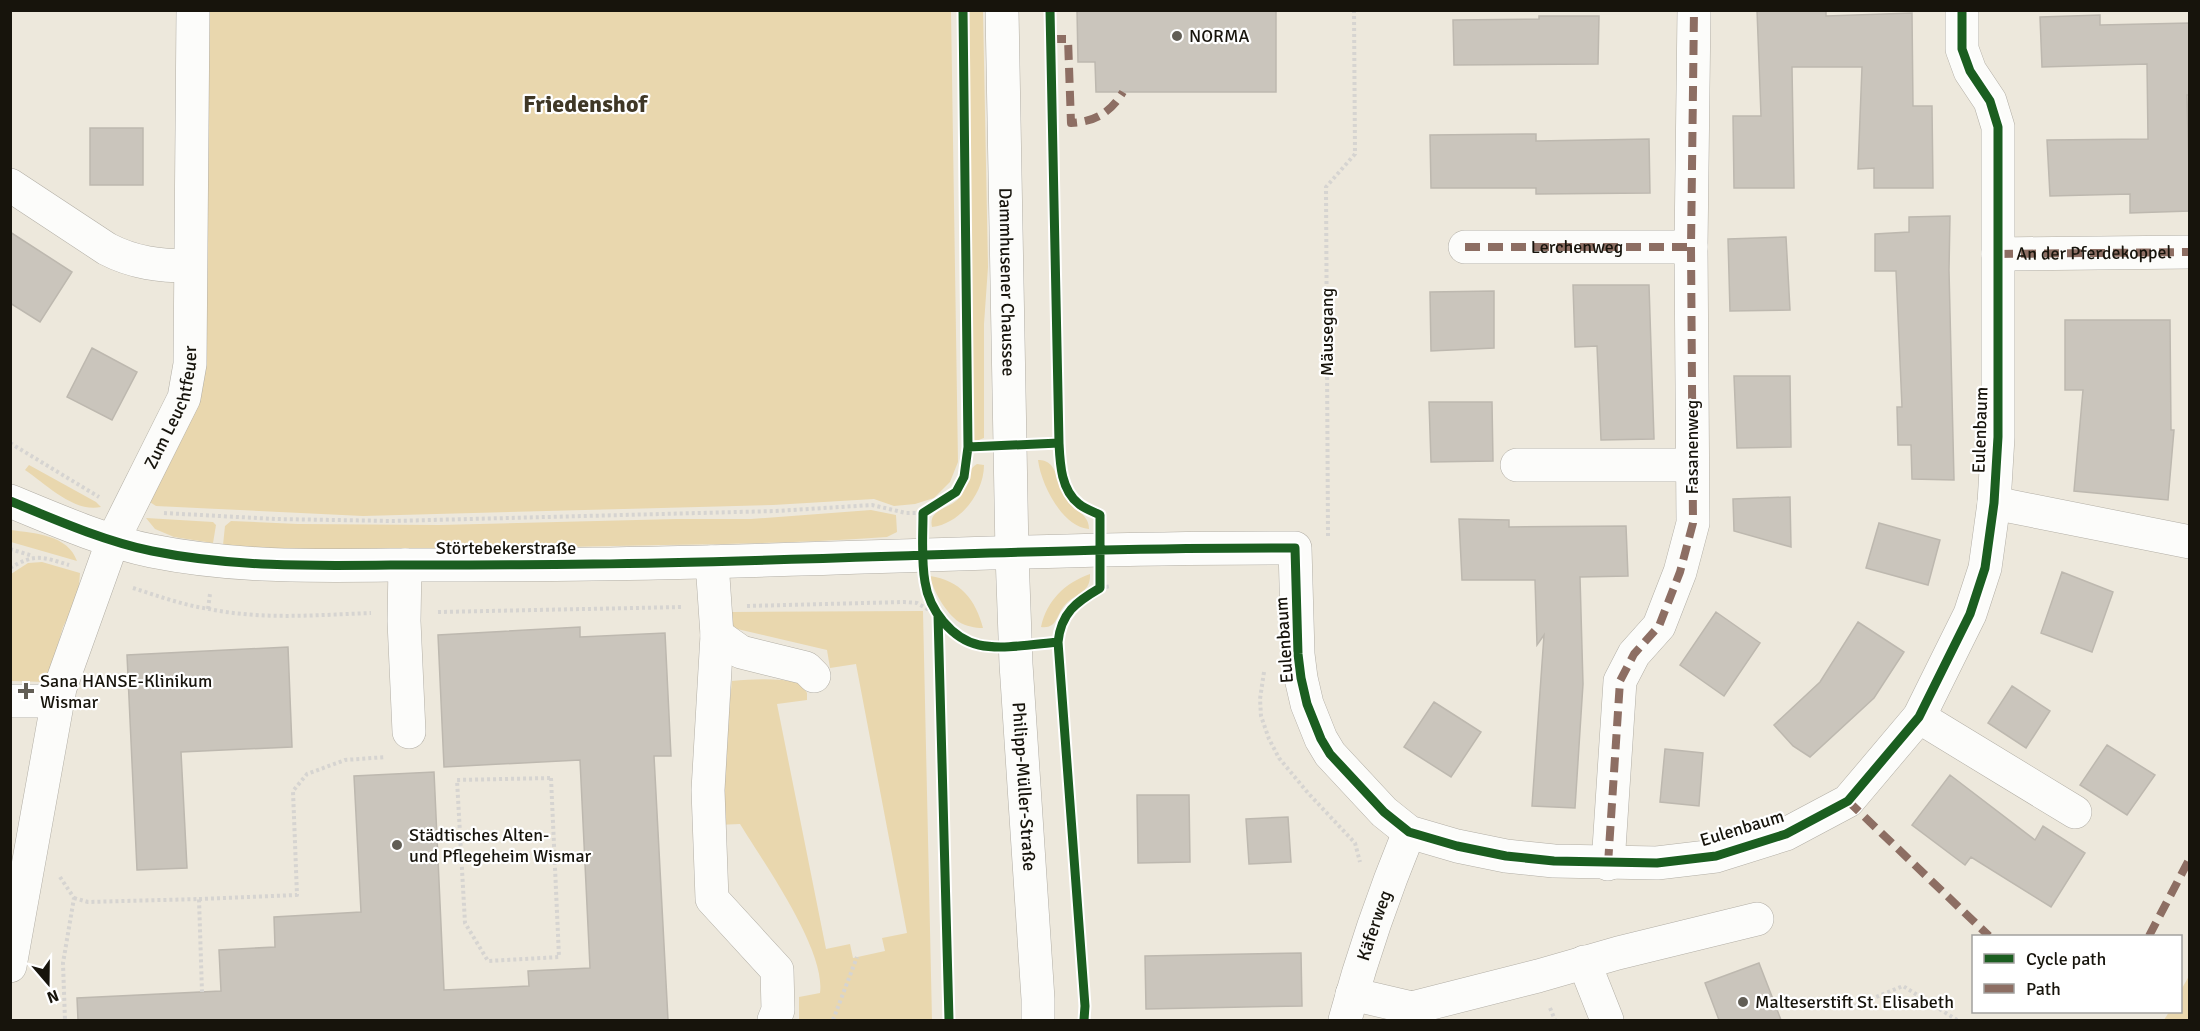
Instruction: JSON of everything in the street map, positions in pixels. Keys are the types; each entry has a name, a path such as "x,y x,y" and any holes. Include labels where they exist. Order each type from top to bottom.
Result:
{"street":[{"name":"Zum Leuchtfeuer","path":"10,966 22,835 60,688 112,584 113,540 176,417 188,388 193,10"},
{"name":"Dammhusener Chaussee","path":"1002,10 1012,554"},
{"name":"Fasanenweg","path":"1608,864 1620,681 1634,654 1659,626 1680,572 1693,523 1691,246 1694,10"},
{"name":"Eulenbaum","path":"1012,554 1175,548 1295,548 1298,654 1301,678 1307,704 1321,739 1330,754 1384,812 1409,832 1457,846 1506,856 1608,864 1657,863 1716,856 1786,834 1848,801 1919,717 1970,614 1985,568 1994,503 1998,437 1998,127 1990,101 1970,71 1962,49 1962,10"},
{"path":"10,185 120,256 150,264 190,266"},
{"name":"Lerchenweg","path":"1465,247 1691,246"},
{"name":"An der Pferdekoppel","path":"1998,254 2190,252"},
{"path":"1517,465 1692,465"},
{"name":"Störtebekerstraße","path":"10,501 113,540 147,550 205,561 281,566 712,562 890,555 1012,554"},
{"path":"1994,503 2190,542"},
{"name":"Philipp-Müller-Straße","path":"1012,554 1016,664 1038,1020"},
{"path":"712,562 716,621 708,790 712,899 777,970 778,1011 774,1020"},
{"path":"405,565 409,732"},
{"path":"716,621 741,652 806,668 814,676"},
{"path":"10,701 58,701"},
{"path":"1919,717 2074,812"},
{"name":"Käferweg","path":"1348,1007 1393,872 1409,832"},
{"path":"1348,1007 1412,1008 1757,919"},
{"path":"1584,962 1607,1020"}],"path":[{"path":"10,443 106,502 168,514 393,521 776,511 872,505 906,513 923,513"},
{"path":"10,549 35,557 47,558 112,584 208,609 240,614 289,616 405,613 716,621 904,602 917,603 938,615"},
{"path":"10,568 35,557"},
{"path":"1100,588 1119,585"},
{"path":"1265,664 1260,699 1261,716 1269,740 1279,758 1308,793 1355,843 1360,862 1359,870"},
{"path":"56,871 74,898 88,902 297,895 293,791 307,774 345,760 403,756 409,732"},
{"path":"550,778 559,957 488,961 465,923 458,780 550,778"},
{"path":"65,1020 63,963 74,898"},
{"path":"199,899 202,992"},
{"path":"833,1020 857,957"},
{"path":"1854,1006 1903,986 1957,1020"}],"shaded area":[{"path":"207,11 951,11 958,462 950,482 934,498 915,504 894,506 874,499 773,505 363,516 156,506 145,499 170,453"},
{"path":"969,11 983,11 988,267 984,324 984,438 973,442 971,437"},
{"path":"1038,460 1051,465 1064,496 1084,516 1089,529 1070,521 1054,503 1043,481"},
{"path":"977,464 984,465 983,476 975,496 952,520 932,527 935,513 960,497 970,471"},
{"path":"29,465 101,507 91,508 71,502 25,470"},
{"path":"871,510 896,515 897,532 887,537 807,542 437,551 308,551 223,545 225,526 231,521 439,525 751,519"},
{"path":"146,518 213,522 216,525 213,543 174,537 155,529"},
{"path":"10,530 50,537 73,552 77,561 11,542"},
{"name":"Sana HANSE-Klinikum Wismar","path":"42,562 80,573 78,597 63,627 47,682 11,681 11,574 28,563"},
{"path":"1090,574 1088,586 1064,606 1056,621 1050,626 1041,627 1048,609 1058,594 1073,582"},
{"path":"930,576 950,582 965,593 976,609 983,628 968,626 954,618 941,601"},
{"path":"923,611 932,1020 799,1020 799,997 820,993 819,975 804,931 740,824 716,825 732,681 766,679 792,681 801,683 807,693 807,700 777,704 826,949 850,944 853,958 885,951 882,938 907,933 856,664 830,668 827,650 733,628 732,612"},
{"path":"2189,976 2189,1020 2164,1020 2168,1013 2182,1013 2182,988"}],"building":[{"name":"NORMA","path":"1077,10 1276,10 1276,92 1096,92 1095,62 1078,62"},
{"path":"1757,10 1826,10 1826,16 1912,13 1913,106 1932,106 1933,188 1874,188 1874,168 1858,169 1862,67 1792,67 1794,188 1734,188 1733,116 1761,116"},
{"path":"2100,15 2100,25 2190,23 2190,95 2187,95 2190,211 2130,213 2130,194 2050,196 2047,140 2148,139 2147,64 2042,67 2040,17"},
{"path":"1539,16 1599,16 1598,64 1454,65 1453,20 1539,19"},
{"path":"90,128 143,128 143,185 90,185"},
{"path":"1536,134 1536,141 1649,139 1650,193 1536,194 1536,188 1431,188 1430,135"},
{"path":"1950,216 1949,270 1954,480 1912,479 1911,445 1898,445 1897,407 1902,407 1896,271 1875,271 1875,234 1909,232 1909,217"},
{"path":"10,232 72,272 40,322 10,303"},
{"path":"1786,237 1790,310 1730,311 1728,239"},
{"path":"1573,285 1649,285 1654,439 1601,440 1597,346 1575,347"},
{"path":"1494,291 1494,348 1431,351 1430,292"},
{"path":"2065,320 2170,320 2171,430 2174,430 2168,500 2074,491 2083,390 2065,390"},
{"path":"92,348 137,372 112,420 67,397"},
{"path":"1734,376 1790,376 1791,447 1737,448"},
{"path":"1429,402 1492,402 1493,461 1431,462"},
{"path":"1790,497 1791,547 1734,531 1733,499"},
{"path":"1459,519 1509,520 1509,527 1626,526 1628,576 1580,577 1583,684 1575,808 1532,806 1544,635 1537,645 1535,580 1462,580"},
{"path":"1879,523 1940,540 1928,585 1866,568"},
{"path":"2062,572 2113,592 2092,652 2041,633"},
{"path":"1716,612 1760,643 1724,696 1680,665"},
{"path":"1858,622 1904,652 1874,698 1810,757 1793,746 1774,725 1820,682"},
{"name":"Städtisches Alten- und Pflegeheim Wismar","path":"580,627 580,637 665,633 671,756 654,756 668,1020 78,1020 77,998 221,991 219,950 275,947 274,917 361,912 354,776 434,772 444,990 529,986 528,971 590,968 580,760 444,767 438,635"},
{"path":"288,647 292,747 181,752 187,868 137,870 127,655"},
{"path":"2012,686 2050,711 2026,748 1988,723"},
{"path":"1434,702 1481,732 1451,777 1404,747"},
{"path":"2107,745 2155,775 2127,815 2080,785"},
{"path":"1665,749 1703,753 1699,806 1660,802"},
{"path":"1950,775 2035,840 2043,826 2085,853 2051,907 1971,857 1965,865 1912,825"},
{"path":"1137,795 1189,795 1190,862 1138,863"},
{"path":"1288,817 1291,862 1249,864 1246,819"},
{"path":"1301,953 1302,1006 1146,1009 1145,956"},
{"name":"Malteserstift St. Elisabeth","path":"1759,963 1781,1020 1719,1020 1705,983"}],"marked path":[{"path":"1608,864 1620,681 1634,654 1659,626 1680,572 1693,523 1691,247 1694,10"},
{"path":"1051,39 1068,39 1071,123 1088,121 1102,115 1123,92"},
{"path":"1465,247 1691,247"},
{"path":"1998,254 2190,252"},
{"path":"1848,801 1988,935"},
{"path":"2150,935 2190,858"}],"cycle path":[{"path":"963,10 968,447 964,477 956,492 923,513 925,582 931,603 943,622 969,642 998,647 1058,642 1062,623 1071,609 1100,588 1100,515 1081,506 1068,492 1063,476 1059,443 968,447"},
{"path":"1050,10 1059,443"},
{"path":"10,501 80,529 134,547 182,556 241,563 593,564 1207,548 1295,548 1298,654 1301,678 1307,704 1321,739 1330,754 1384,812 1409,832 1457,846 1506,856 1554,861 1657,863 1716,856 1786,834 1848,801 1919,717 1970,614 1985,568 1994,503 1998,437 1998,127 1990,101 1970,71 1962,49 1962,10"},
{"path":"938,615 949,1020"},
{"path":"1058,642 1085,1006 1084,1020"}],"place":[{"name":"NORMA","path":"1177,36"},
{"name":"Sana HANSE-Klinikum Wismar","path":"26,691"},
{"name":"Städtisches Alten- und Pflegeheim Wismar","path":"397,845"},
{"name":"Malteserstift St. Elisabeth","path":"1743,1002"}],"district":[{"name":"Friedenshof","path":"585,104"}]}
